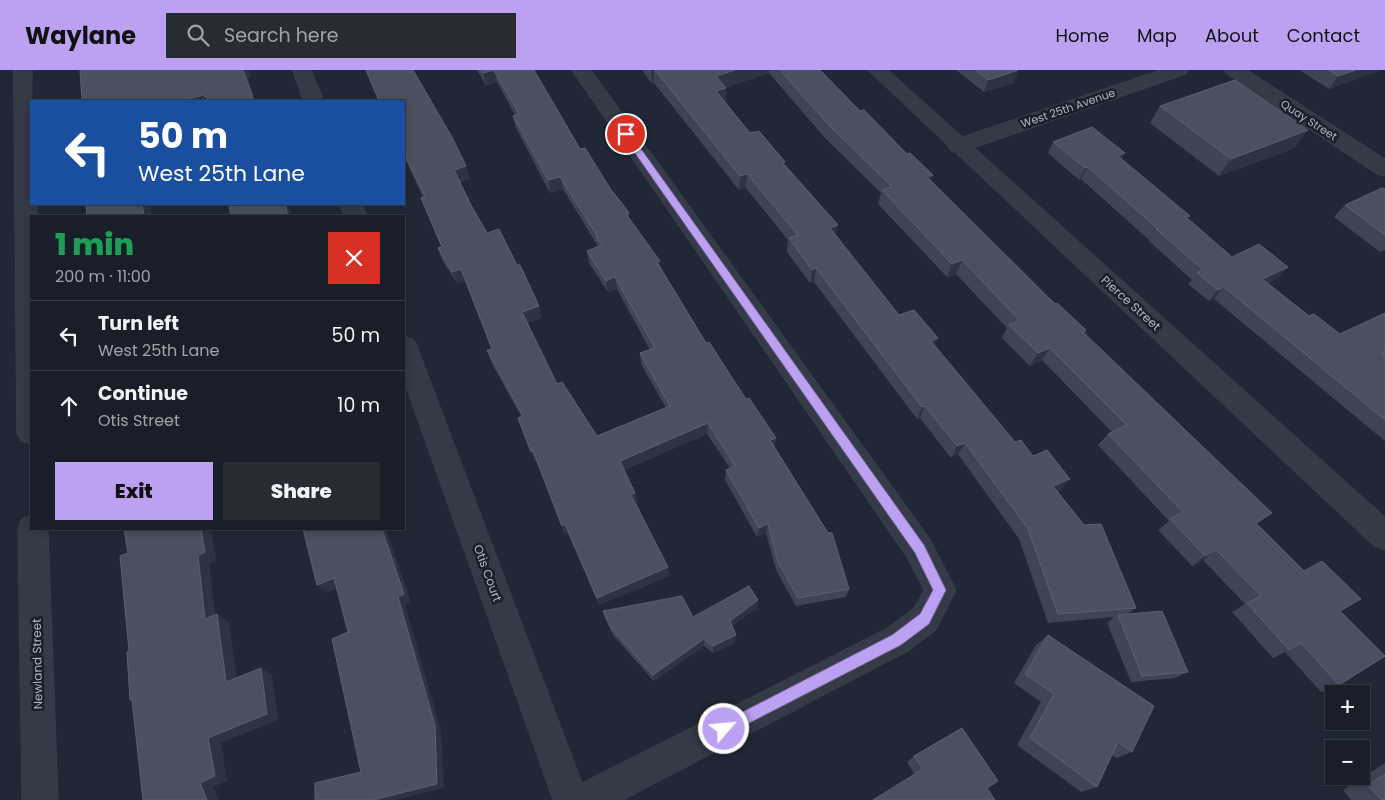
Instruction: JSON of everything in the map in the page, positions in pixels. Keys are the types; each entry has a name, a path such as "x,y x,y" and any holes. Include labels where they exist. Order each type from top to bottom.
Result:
{"street":[{"path":"23,70 30,388"},
{"path":"302,70 314,100"},
{"path":"581,70 919,549 940,590 925,619 897,640 586,800"},
{"name":"Pierce Street","path":"877,70 1385,536"},
{"name":"West 25th Avenue","path":"958,146 1179,70"},
{"name":"Quay Street","path":"1234,70 1385,169"},
{"name":"Otis Court","path":"405,349 571,800"},
{"name":"Newland Street","path":"34,530 40,800"}],"building":[{"path":"80,70 243,70 254,100 208,100 204,95 183,100 82,100"},
{"path":"366,70 413,70 453,139 466,166 454,170 472,207 487,233 499,229 517,265 520,265 539,306 522,312 557,384 562,382 597,436 670,406 640,353 655,348 615,277 606,281 587,251 602,245 596,237 598,237 560,177 548,180 513,116 519,114 494,70 534,70 580,149 585,148 613,193 629,213 626,214 660,261 657,262 706,343 709,342 746,399 749,398 776,438 770,440 828,533 832,533 849,589 798,598 778,562 768,524 759,528 726,470 735,466 708,423 620,461 635,493 631,495 668,567 597,598 565,524 562,526 533,451 531,452 518,418 523,416 487,350 492,349 461,269 452,272 438,248 442,247 421,198 425,196 405,156 405,100 379,100"},
{"path":"481,70 494,70 483,73"},
{"path":"655,70 735,70 716,76 726,88 716,91 750,133 759,131 785,162 783,163 838,225 830,228 899,315 914,310 938,338 931,341 1015,442 1021,440 1033,456 1047,450 1070,479 1053,486 1084,525 1101,524 1136,608 1058,614 1028,529 965,443 957,446 925,406 922,407 816,268 812,270 789,238 798,235 747,174 740,176"},
{"path":"780,70 820,70 860,111 864,110 907,154 910,153 933,175 927,177 1055,304 1057,303 1086,330 1083,332 1272,513 1256,523 1304,571 1322,561 1361,599 1340,611 1385,656 1339,685 1301,643 1289,650 1247,603 1261,596 1216,550 1205,556 1170,519 1183,512 1108,434 1127,425 1050,348 1038,353 1009,325 1019,320 962,260 952,264 882,190 892,187 826,122"},
{"path":"976,70 1018,70 988,80"},
{"path":"1329,70 1356,70 1338,76"},
{"path":"1235,80 1308,130 1231,159 1160,106"},
{"path":"1092,127 1125,153 1118,156 1190,216 1186,217 1232,257 1259,244 1288,267 1262,279 1309,316 1314,314 1340,334 1385,313 1385,352 1382,353 1385,355 1385,420 1224,287 1218,290 1197,273 1203,270 1088,167 1085,168 1053,142"},
{"path":"1382,188 1385,189 1385,235 1345,205"},
{"path":"86,205 142,205 144,215 87,215"},
{"path":"285,205 288,215 231,215 229,207"},
{"path":"124,530 201,530 205,552 198,555 205,619 217,614 226,682 261,668 267,714 208,738 215,776 200,783 207,800 143,800 132,700 130,700 127,652 129,651 120,556 128,553"},
{"path":"303,530 382,530 404,594 398,597 435,725 437,784 373,800 315,800 315,783 361,772 332,639 348,632 334,578 317,585"},
{"path":"749,586 758,600 730,621 736,635 713,646 704,639 653,675 611,628 603,611 682,596 693,617"},
{"path":"1162,611 1188,672 1142,676 1118,615"},
{"path":"1048,635 1154,706 1132,752 1118,742 1097,787 1030,738 1054,694 1025,674"},
{"path":"962,728 998,781 987,788 995,800 873,800 923,769 914,756"},
{"path":"1385,774 1385,800 1382,800 1368,785"}],"route":[{"path":"626,134 919,549 940,590 925,619 897,640 724,729"}]}
